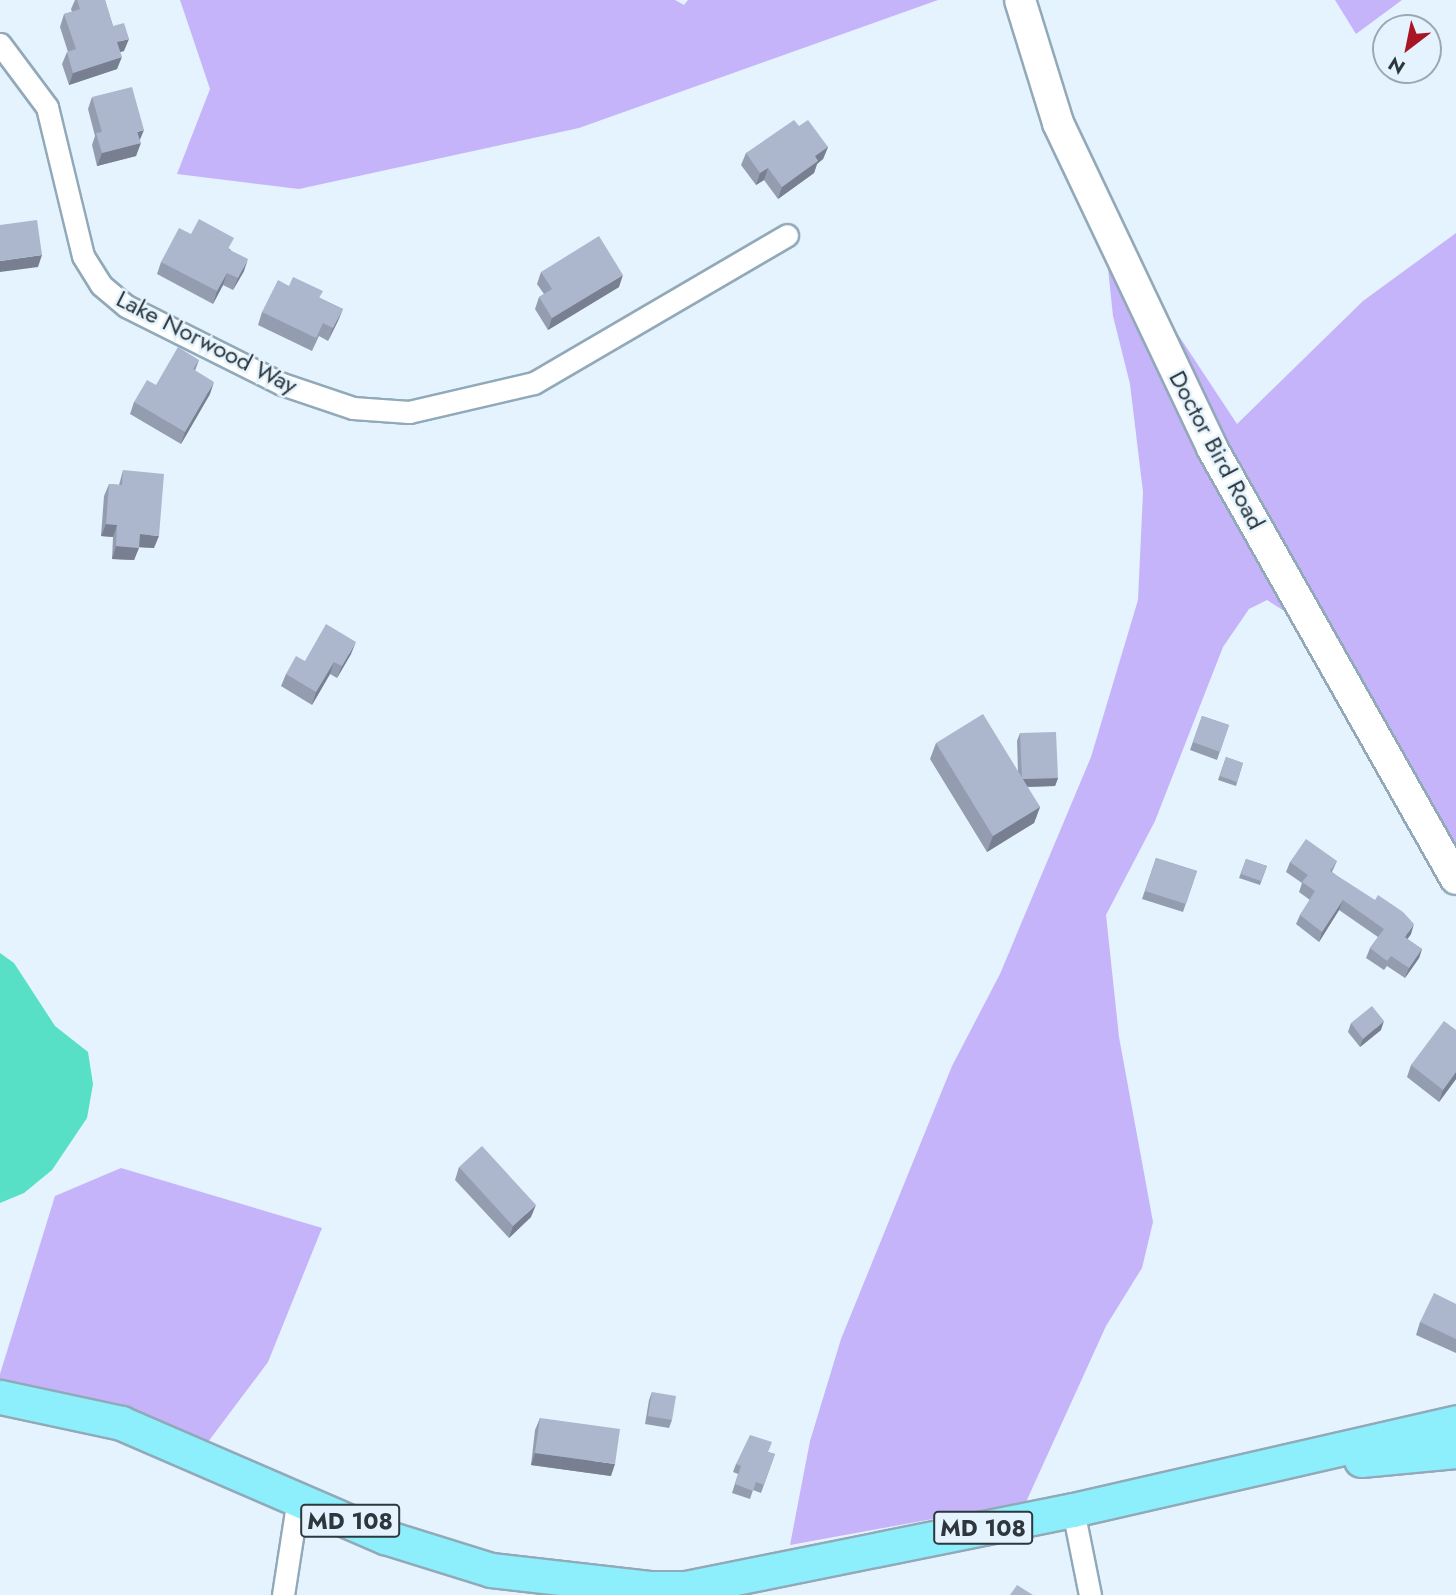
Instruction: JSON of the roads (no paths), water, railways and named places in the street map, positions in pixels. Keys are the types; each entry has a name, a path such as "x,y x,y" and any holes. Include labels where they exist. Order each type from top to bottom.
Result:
{"main road":[{"name":"Doctor Bird Road","path":"1020,0 1058,123 1212,449 1456,880"},
{"name":"MD 108","path":"0,1397 121,1423 385,1537 491,1570 626,1587 713,1589 1254,1472 1409,1430 1456,1422"},
{"name":"MD 108","path":"1254,1472 1456,1451"}],"street":[{"name":"Lake Norwood Way","path":"0,44 47,107 83,256 101,285 126,306 282,384 353,408 409,412 534,383 787,235"},
{"path":"283,1595 298,1498"},
{"path":"1073,1510 1090,1595"}]}
